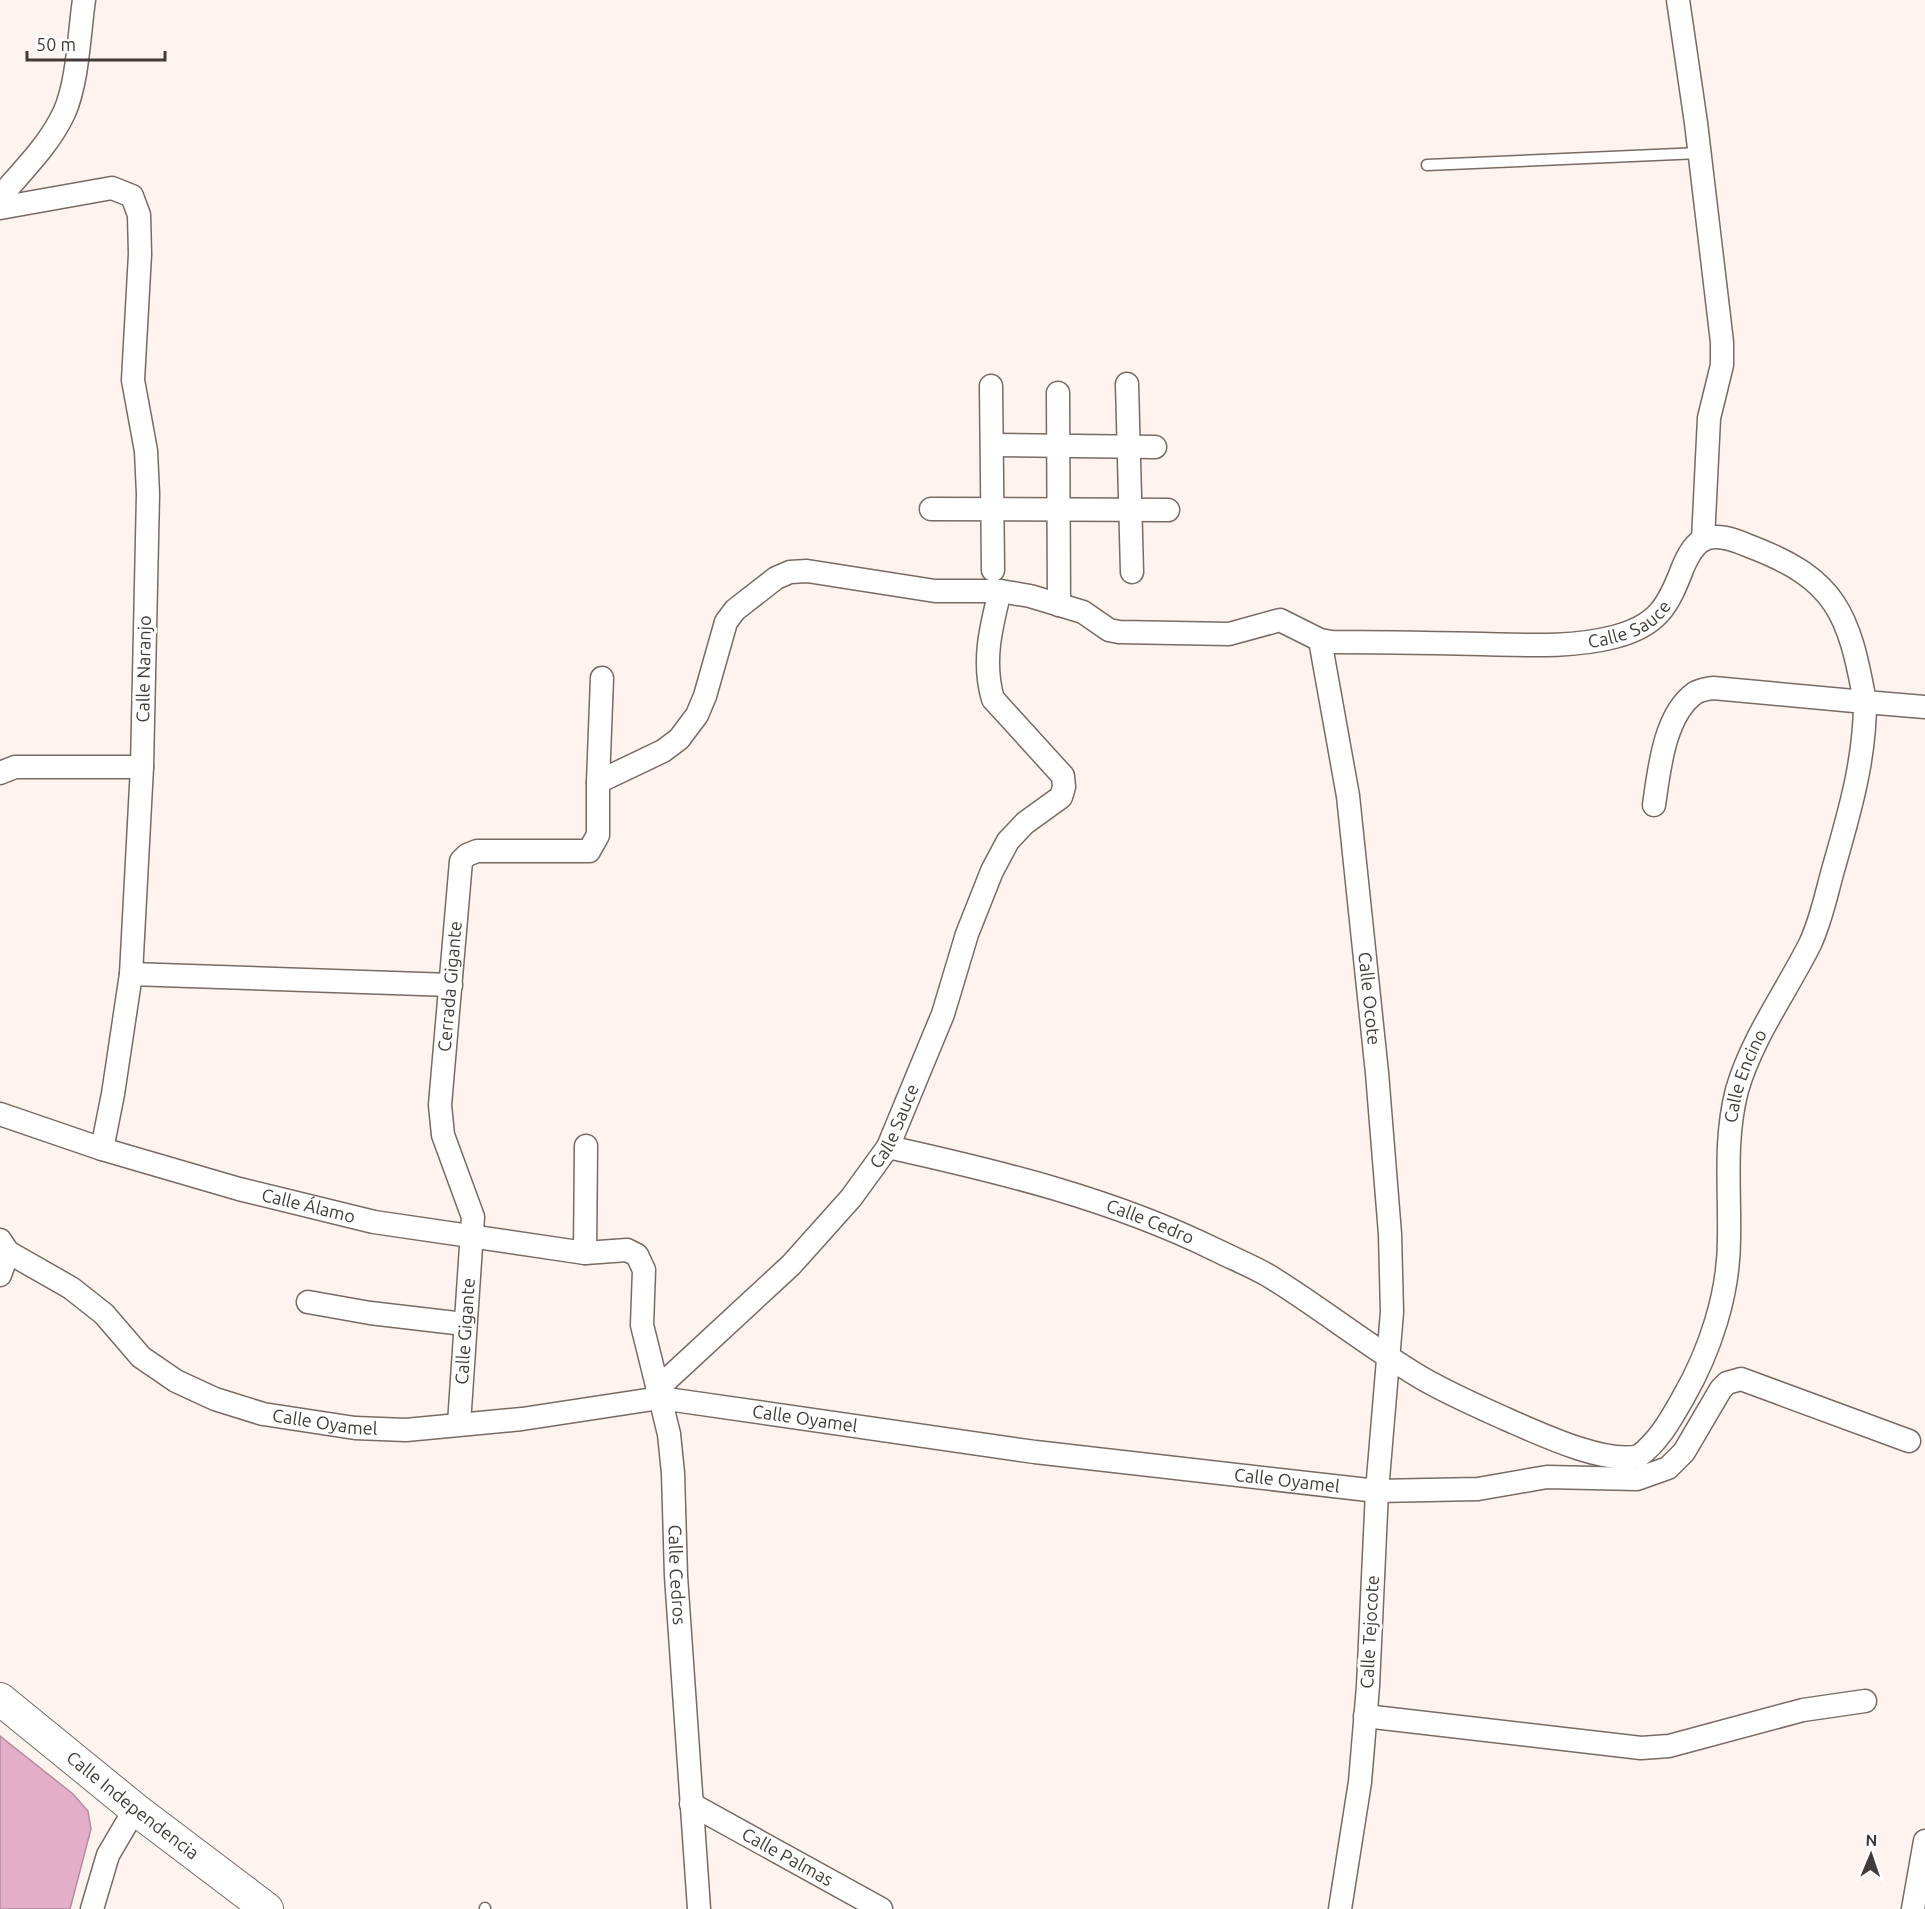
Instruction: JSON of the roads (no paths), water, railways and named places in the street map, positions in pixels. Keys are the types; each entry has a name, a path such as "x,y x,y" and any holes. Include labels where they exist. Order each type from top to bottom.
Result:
{"main road":[{"name":"Calle Independencia","path":"0,1699 135,1809 267,1909"}],"street":[{"path":"0,197 42,150 65,111 70,94 84,0"},
{"path":"1678,0 1700,153 1722,342 1722,365 1709,418 1703,540 1726,538 1772,554 1821,586 1834,599 1844,615 1852,640 1865,702"},
{"name":"Calle Naranjo","path":"0,208 112,188 126,192 136,203 139,215 140,254 133,380 146,451 148,494 142,768 131,974 115,1084 102,1149"},
{"path":"1127,384 1132,572"},
{"name":"Calle Sauce","path":"658,1393 791,1265 851,1198 888,1147 943,1014 967,934 992,871 1008,841 1025,823 1061,797 1064,787 1063,776 993,699 988,684 989,638 996,581 992,510 991,386"},
{"path":"1058,393 1059,605"},
{"path":"992,445 1155,447"},
{"path":"930,509 1168,510"},
{"name":"Calle Sauce","path":"598,782 663,751 679,739 701,705 726,622 735,610 776,579 790,572 807,571 935,591 996,581 1083,612 1109,630 1119,632 1204,635 1243,631 1270,621 1280,620 1320,640 1546,646 1613,638 1645,625 1669,603 1688,557 1703,540"},
{"name":"Calle Ocote","path":"1320,640 1348,796 1377,1073 1390,1234 1392,1312 1388,1357"},
{"path":"598,782 602,678"},
{"path":"1654,805 1662,753 1679,711 1696,693 1713,688 1925,707"},
{"name":"Calle Encino","path":"1646,1451 1667,1425 1699,1370 1713,1334 1725,1281 1729,1240 1727,1152 1737,1091 1747,1061 1811,941 1821,914 1862,763 1865,702"},
{"path":"0,773 15,767 142,768"},
{"name":"Cerrada Gigante","path":"474,1238 472,1209 449,1153 440,1120 440,1080 451,985 458,871 461,861 467,855 477,851 589,851 598,835 598,782"},
{"path":"131,974 451,985"},
{"name":"Calle Álamo","path":"0,1114 102,1149 239,1190 374,1222 585,1253 627,1250"},
{"path":"585,1253 586,1146"},
{"name":"Calle Cedro","path":"888,1147 1035,1181 1123,1210 1185,1236 1268,1276 1422,1378 1542,1433 1598,1454 1632,1458 1646,1451"},
{"name":"Calle Gigante","path":"459,1425 464,1324 474,1238"},
{"path":"0,1275 4,1246"},
{"name":"Calle Oyamel","path":"4,1246 71,1288 104,1314 155,1368 215,1399 263,1414 355,1428 406,1430 522,1419 658,1393 1035,1452 1377,1491 1478,1489 1547,1478 1637,1479 1668,1468 1684,1452 1721,1389 1727,1383 1741,1378 1909,1441"},
{"name":"Calle Cedros","path":"627,1250 637,1255 644,1270 642,1325 669,1434 673,1473 676,1576 699,1909"},
{"path":"308,1302 370,1313 464,1324"},
{"name":"Calle Tejocote","path":"1341,1907 1360,1782 1377,1491 1388,1357"},
{"path":"1365,1716 1641,1748 1670,1746 1803,1710 1865,1701"},
{"name":"Calle Palmas","path":"691,1804 881,1909"},
{"path":"92,1909 108,1855 135,1809"},
{"path":"1913,1909 1925,1841"}],"lane":[{"path":"1427,165 1700,153"}]}
